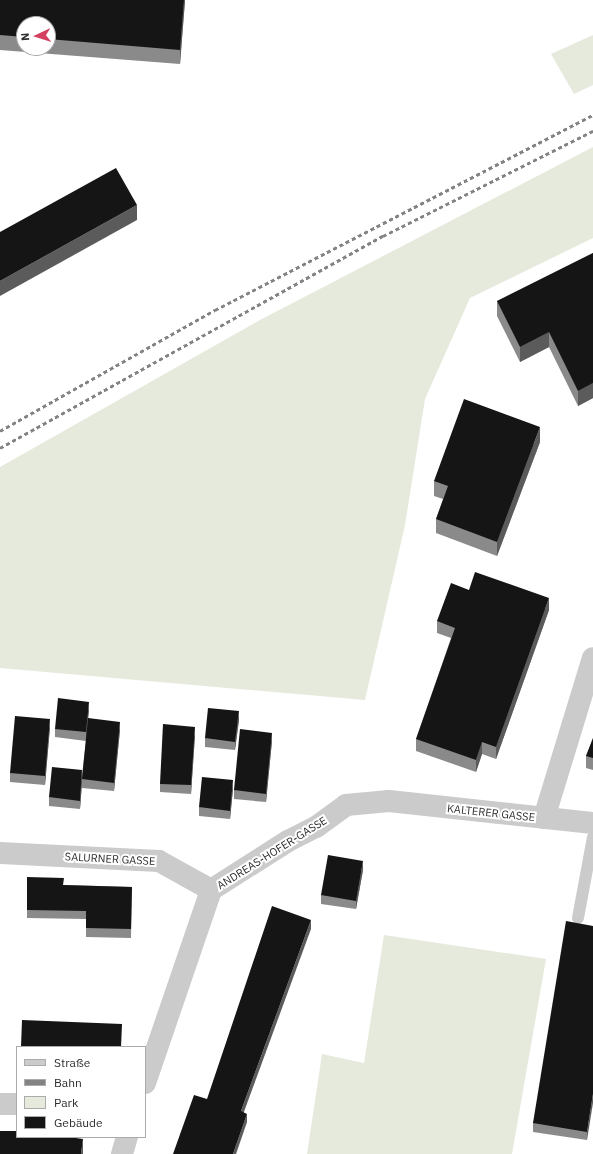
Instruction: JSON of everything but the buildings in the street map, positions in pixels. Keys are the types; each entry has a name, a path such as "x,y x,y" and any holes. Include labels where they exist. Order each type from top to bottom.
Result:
{"street":[{"path":"544,818 592,661"},
{"name":"KALTERER GASSE","path":"389,801 593,823"},
{"name":"ANDREAS-HOFER-GASSE","path":"146,1080 211,890 288,841 316,827 346,805 389,801"},
{"name":"SALURNER GASSE","path":"0,853 159,861 211,890"},
{"path":"0,1104 16,1104"},
{"path":"122,1154 127,1138"}],"lane":[{"path":"578,918 593,837"}],"green space":[{"path":"593,35 593,85 574,94 551,54"},
{"path":"593,147 593,238 470,298 425,399 405,525 365,700 0,668 0,467 260,320"},
{"path":"384,935 546,959 512,1154 307,1154 322,1054 364,1063"}],"railway":[{"path":"0,431 215,310 593,115"},
{"path":"0,448 383,236 593,131"}]}
